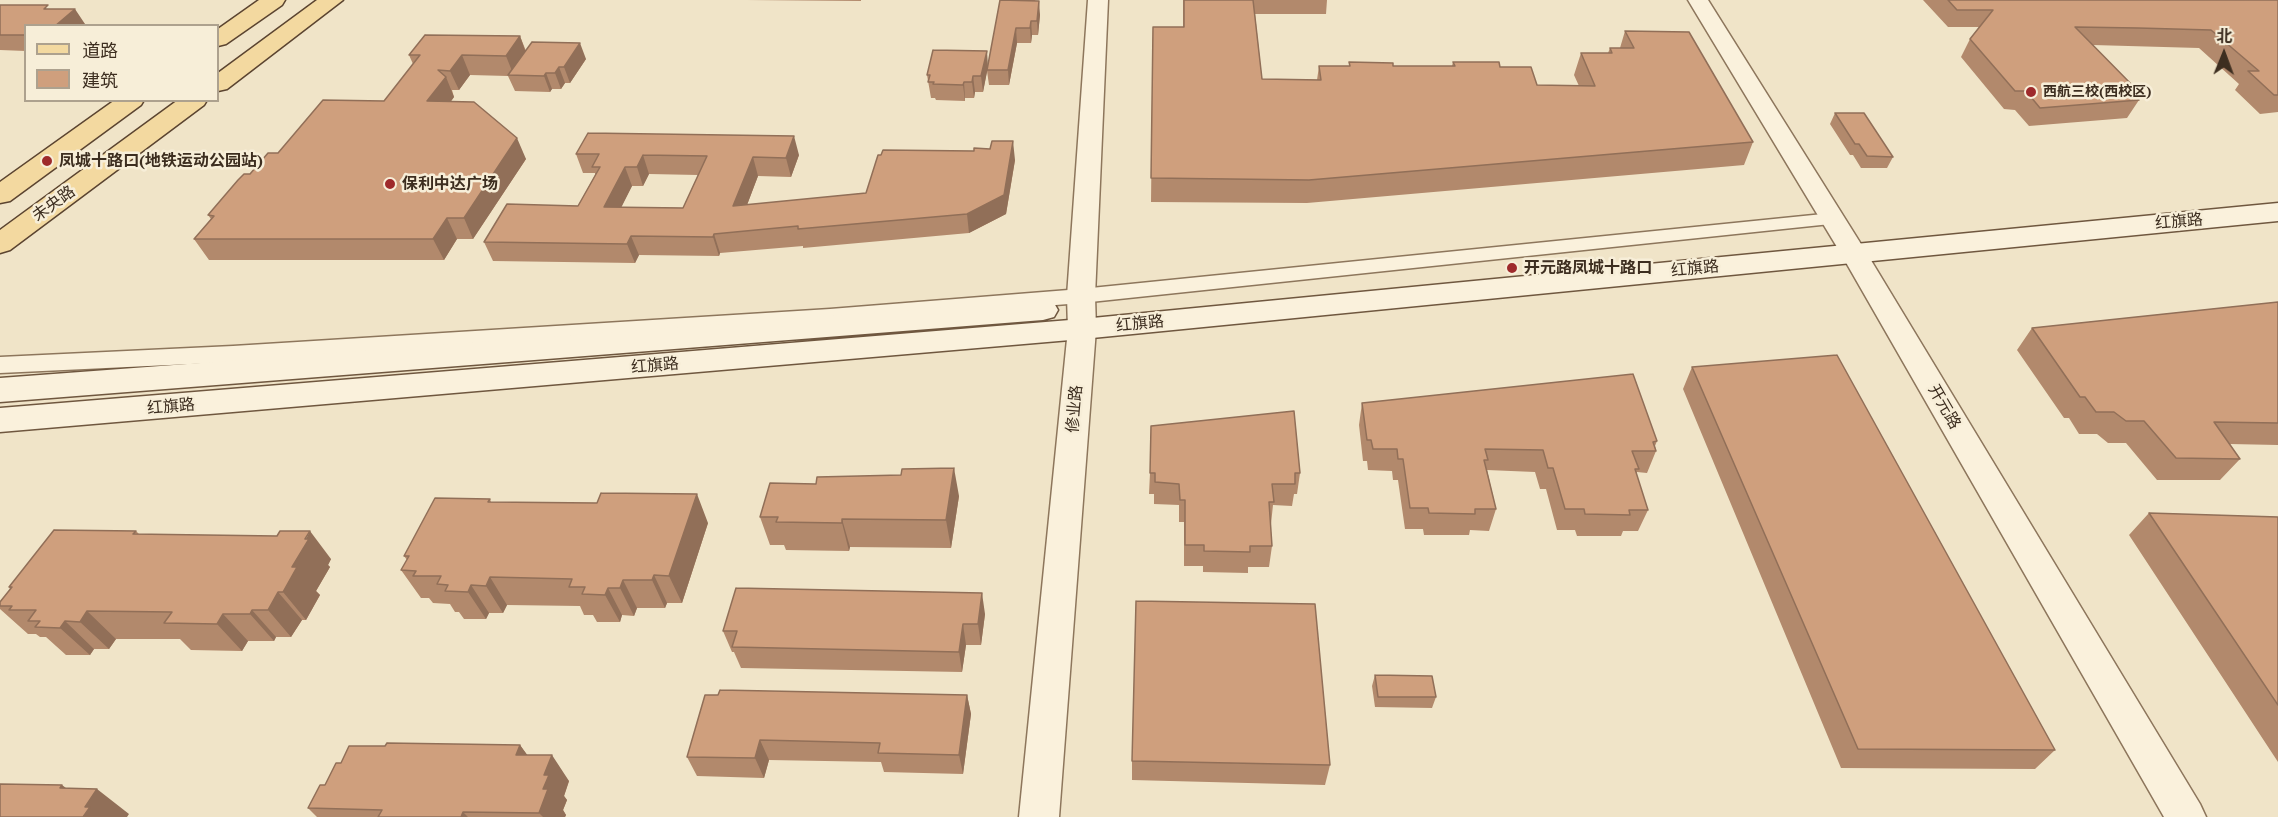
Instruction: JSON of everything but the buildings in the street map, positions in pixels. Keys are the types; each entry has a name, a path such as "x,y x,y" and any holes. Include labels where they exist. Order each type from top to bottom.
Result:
{"main road":[{"path":"219,38 274,0"},
{"path":"219,83 332,0"},
{"path":"0,195 129,102"},
{"name":"未央路","path":"0,244 192,102"},
{"name":"红旗路","path":"0,420 1843,234 2278,193"},
{"name":"红旗路","path":"1843,234 2278,212"},
{"name":"红旗路","path":"0,390 1081,311"}],"street":[{"name":"修业路","path":"1038,817 1081,311 1098,0"},
{"name":"开元路","path":"1698,0 1843,234 2186,817"},
{"path":"0,365 305,350 818,316 1081,311"}],"place":[{"name":"西航三校(西校区)","path":"2031,92"},
{"name":"凤城十路口(地铁运动公园站)","path":"47,161"},
{"name":"保利中达广场","path":"390,184"},
{"name":"开元路凤城十路口","path":"1512,268"}]}
